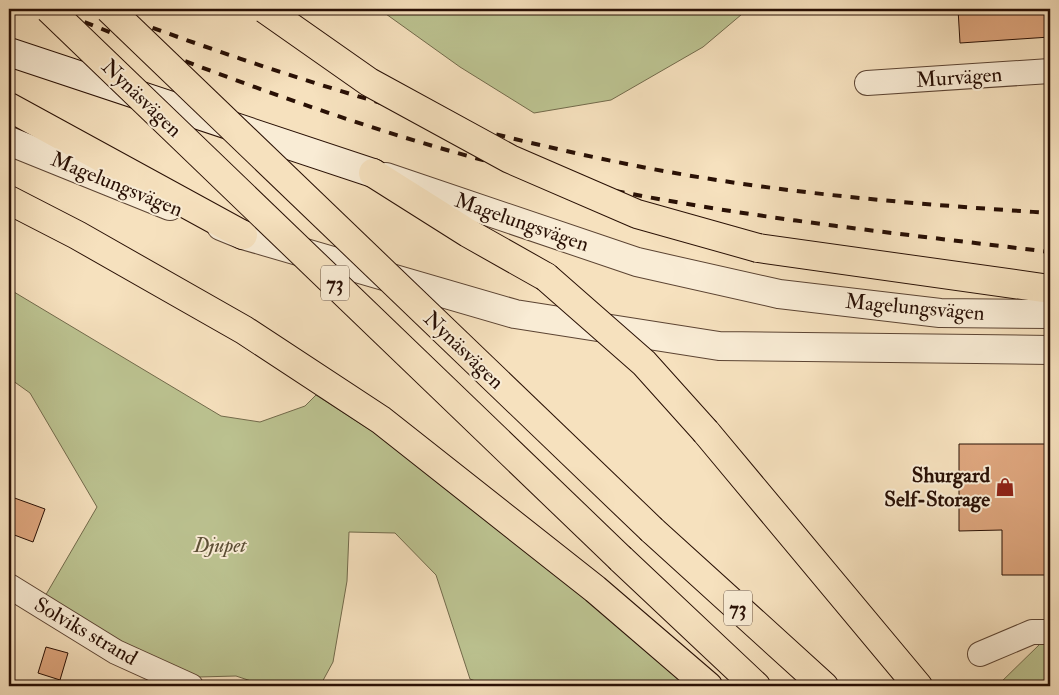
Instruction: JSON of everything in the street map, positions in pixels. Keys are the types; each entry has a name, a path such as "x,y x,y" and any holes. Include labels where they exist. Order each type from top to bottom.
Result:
{"highway":[{"name":"Nynäsvägen","path":"49,9 621,559 756,686"},
{"name":"Nynäsvägen","path":"109,9 652,530 824,686"},
{"path":"265,9 370,82 510,158 637,214 758,248 1050,289"},
{"path":"19,113 242,235"},
{"path":"373,173 468,234 546,277 644,363 706,432 918,686"},
{"path":"9,200 77,235 244,330 381,420 594,589 708,686"}],"street":[{"name":"Magelungsvägen","path":"9,52 373,173 407,182 637,262 779,294 940,313 1050,314"},
{"name":"Murvägen","path":"867,83 1050,71"},
{"name":"Magelungsvägen","path":"9,141 242,235 515,314 719,346 1050,350"},
{"name":"Solviks strand","path":"9,586 116,652 191,686"},
{"path":"980,654 1032,632 1050,632"}],"green space":[{"path":"379,9 748,9 703,47 611,100 534,113 460,67"},
{"name":"Djupet","path":"9,289 221,416 260,422 305,406 316,395 398,448 512,535 686,686 488,686 470,679 436,575 395,533 349,532 347,581 333,662 320,686 266,686 236,676 199,677 120,641 44,598 97,507 30,393 9,378"},
{"path":"1040,644 1050,645 1050,686 997,686"}],"building":[{"path":"958,9 1050,9 1050,37 960,43"},
{"name":"Shurgard Self-Storage","path":"959,444 1050,444 1050,575 1002,575 1002,530 959,531"},
{"path":"9,496 45,509 33,542 9,533"},
{"path":"46,647 68,653 60,680 38,673"}],"railway":[{"path":"51,9 171,56 352,121 475,158 538,174 601,188 729,211 857,229 1050,252"},
{"path":"102,9 233,56 366,99 501,136 569,152 688,175 791,190 947,206 1050,213"}],"place":[{"name":"Shurgard Self-Storage","path":"1005,487"}]}
